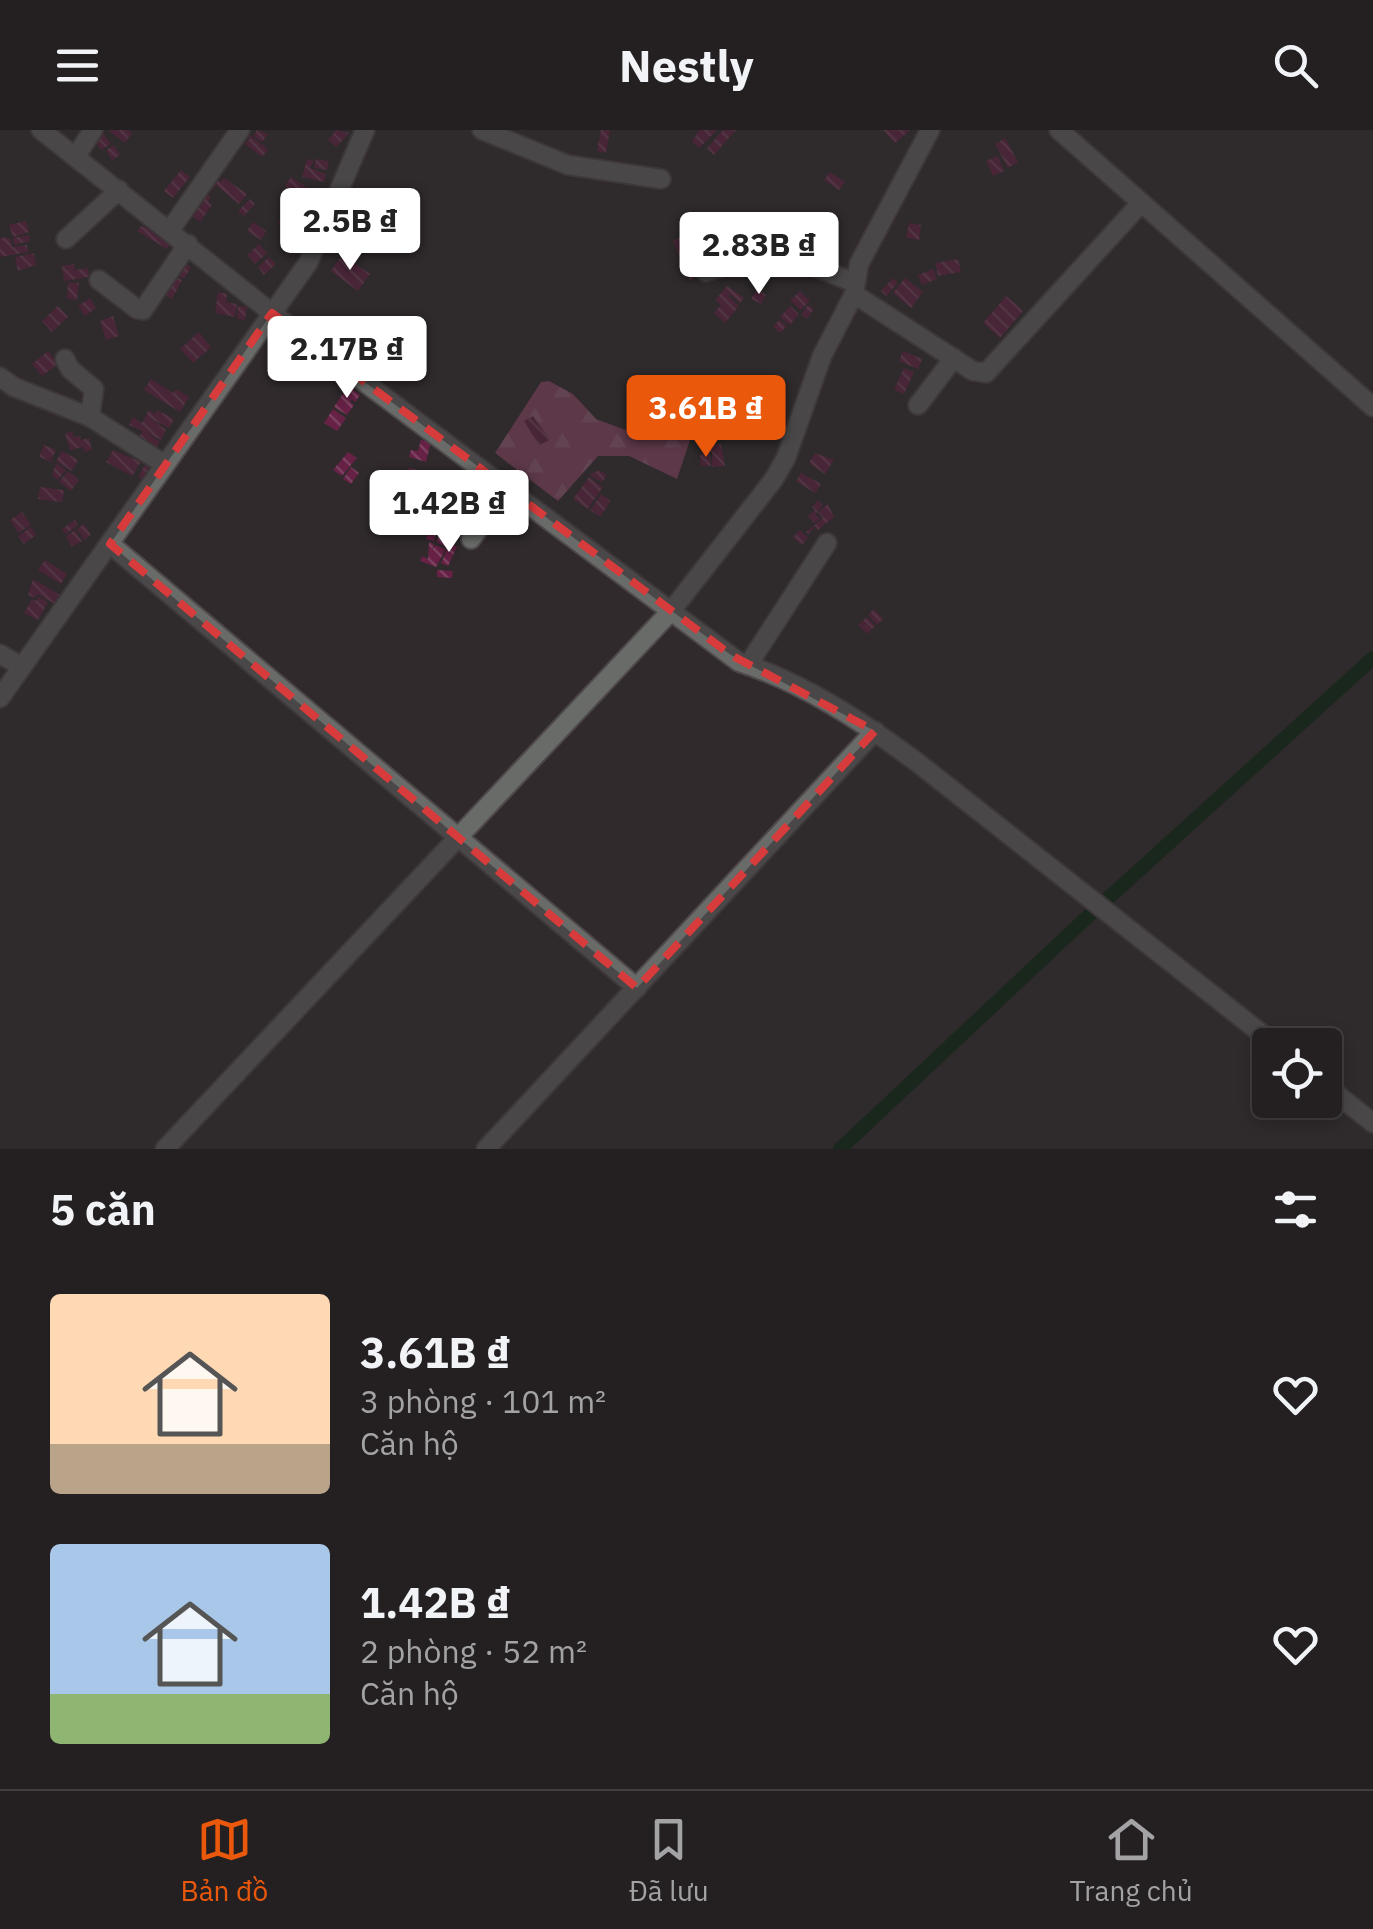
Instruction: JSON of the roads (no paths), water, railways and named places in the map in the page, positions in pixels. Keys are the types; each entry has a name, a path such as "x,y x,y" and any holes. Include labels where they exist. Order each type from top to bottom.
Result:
{"street":[{"path":"41,130 272,314 507,491 739,662 820,698 875,731 1255,1028"},
{"path":"76,156 93,130"},
{"path":"170,230 240,130"},
{"path":"0,698 308,263 364,130"},
{"path":"482,130 568,165 661,178"},
{"path":"165,1149 672,610 774,479 811,394 822,356 855,289 859,264 930,130"},
{"path":"1059,130 1373,407"},
{"path":"66,239 120,190"},
{"path":"706,272 719,268 741,229 855,289 980,373 993,369 1142,203"},
{"path":"99,280 142,310 188,244"},
{"path":"65,358 70,369 94,389 90,417"},
{"path":"918,405 954,358"},
{"path":"0,378 90,417 164,464"},
{"path":"470,540 507,491"},
{"path":"748,665 827,543"},
{"path":"110,544 637,988"},
{"path":"0,654 22,667"},
{"path":"486,1149 875,731"},
{"path":"1342,1099 1373,1124"}],"waterway":[{"path":"1104,902 1373,658"},
{"path":"840,1149 1098,907"}]}
